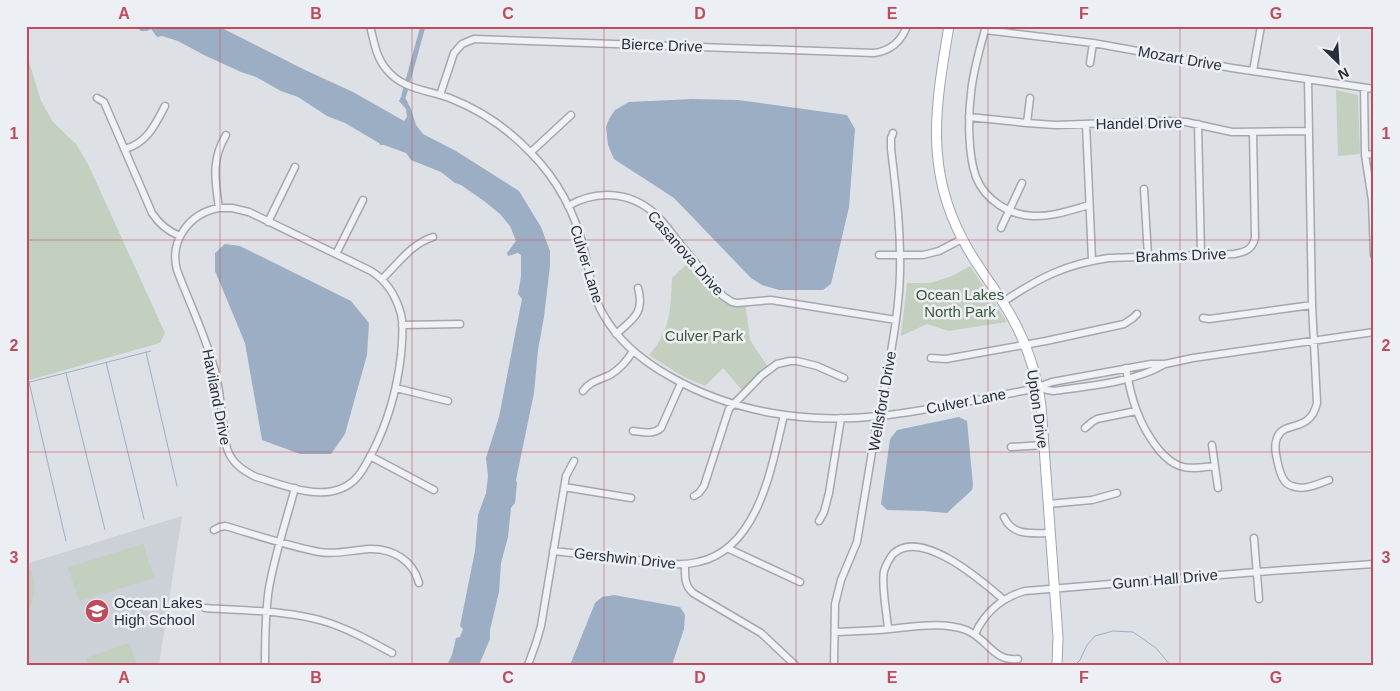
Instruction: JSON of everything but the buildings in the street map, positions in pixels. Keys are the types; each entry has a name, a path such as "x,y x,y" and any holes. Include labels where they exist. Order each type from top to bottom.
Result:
{"main road":[{"name":"Upton Drive","path":"948,26 936,117 936,150 940,176 952,217 962,239 1012,316 1032,362 1041,406 1055,588 1058,637 1057,665"}],"street":[{"name":"Culver Lane","path":"370,26 378,57 392,76 403,84 466,105 486,116 531,152 553,180 568,206 579,234 593,292 603,314 616,334 633,351 658,370 681,383 733,404 807,418 880,416 1038,388 1052,382 1126,368 1165,364 1193,358 1374,332"},
{"name":"Bierce Drive","path":"440,95 454,53 462,44 474,39 874,53 885,51 895,45 900,40 907,26"},
{"path":"1253,71 1261,26"},
{"path":"986,28 974,72 969,116 970,144 974,170 985,192 1009,210 1025,215 1041,216 1089,205"},
{"name":"Mozart Drive","path":"986,28 1093,43 1253,71 1374,89"},
{"path":"1090,62 1093,43"},
{"path":"1308,79 1313,341 1317,398 1316,407 1306,421 1280,432 1276,439 1276,450 1280,474 1288,484 1302,488 1329,480"},
{"path":"1364,88 1366,155 1371,185 1374,255"},
{"path":"97,98 104,102 152,213 160,224 172,233 180,236"},
{"path":"1027,123 1030,98"},
{"path":"125,149 136,145 147,136 165,106"},
{"path":"531,152 571,115"},
{"name":"Handel Drive","path":"969,116 1055,125 1163,121 1186,122 1223,131 1309,131"},
{"path":"1086,124 1092,260"},
{"path":"1198,124 1201,254"},
{"name":"Wellsford Drive","path":"834,665 835,604 857,542 896,320 900,280 900,222 891,149 893,132"},
{"name":"Brahms Drive","path":"1003,302 1048,274 1092,260 1244,252 1248,250 1255,238 1253,132"},
{"path":"219,208 215,165 218,151 226,135"},
{"path":"1366,155 1374,154"},
{"path":"268,222 295,167"},
{"path":"1001,228 1022,183"},
{"path":"1144,189 1148,256"},
{"name":"Casanova Drive","path":"568,206 591,196 608,194 627,197 642,204 656,215 723,296 732,302 742,303 771,300 896,320"},
{"path":"336,254 363,200"},
{"name":"Haviland Drive","path":"219,208 240,210 371,271 382,280 395,298 402,325 402,349 396,388 382,434 370,456 358,477 339,490 316,493 256,477 235,463 228,452 219,389 208,346 175,264 175,250 180,236 186,227 200,214 219,208"},
{"path":"382,280 414,247 433,237"},
{"path":"879,255 915,256 931,254 962,239"},
{"path":"616,334 636,316 640,306 638,288"},
{"path":"1203,318 1209,320 1312,305"},
{"path":"931,358 946,359 1119,326 1128,322 1137,314"},
{"path":"402,325 460,324"},
{"path":"582,392 587,385 616,371 633,351"},
{"path":"694,496 702,490 727,414 733,404 762,375 774,366 790,361 804,362 844,378"},
{"name":"Culver Lane","path":"1038,388 1054,391 1128,378 1153,371 1165,364"},
{"path":"1126,368 1136,411 1143,426 1166,458 1178,466 1189,468 1215,466"},
{"path":"633,431 651,433 661,428 681,383"},
{"path":"396,388 448,401"},
{"path":"1085,428 1097,419 1136,411"},
{"name":"Gershwin Drive","path":"553,551 676,564 703,560 719,553 727,548 744,530 760,501 769,475 784,415"},
{"path":"819,521 824,512 829,493 841,418"},
{"path":"1011,447 1044,445"},
{"path":"1212,445 1218,488"},
{"path":"370,456 434,490"},
{"path":"528,665 541,626 564,487 568,471 574,461"},
{"path":"564,487 631,498"},
{"path":"265,665 266,612 269,587 295,488"},
{"path":"1048,504 1092,500 1117,493"},
{"path":"1004,518 1009,526 1023,533 1051,533"},
{"path":"214,530 226,526 319,552 341,553 375,549 389,552 410,564 420,582"},
{"path":"1254,538 1259,599"},
{"path":"888,629 884,570 892,556 906,547 915,546 926,549 953,561 1004,600"},
{"path":"727,548 800,582"},
{"path":"686,564 685,581 693,594 761,634 795,665"},
{"name":"Gunn Hall Drive","path":"975,634 986,616 1004,600 1017,593 1026,591 1374,564"},
{"path":"204,608 266,612 329,623 349,630 392,653"},
{"path":"835,632 920,626 952,626 975,634 999,656 1006,659 1018,659"}],"shaded area":[{"name":"Ocean Lakes High School","path":"182,516 159,665 26,665 26,564"}],"green space":[{"path":"26,52 41,101 53,122 76,144 88,164 165,333 160,343 26,381"},
{"path":"1336,90 1358,95 1360,154 1338,156"},
{"name":"Culver Park","path":"689,262 721,298 737,306 746,307 750,340 768,367 742,390 723,368 705,386 682,376 649,355 660,340 667,324 672,278"},
{"name":"Ocean Lakes North Park","path":"970,266 1007,322 948,331 927,324 901,336 907,283 930,283 952,276"},
{"path":"143,544 154,578 79,601 68,567"},
{"path":"31,569 34,592 32,603 26,615 26,570"},
{"path":"129,643 137,665 88,665 86,658"}],"water":[{"path":"136,26 218,26 353,92 404,121 407,117 406,109 399,101 404,95 416,125 423,134 456,151 519,191 541,227 550,251 550,266 534,393 516,480 515,503 511,508 508,537 501,563 499,592 490,630 490,639 479,665 447,665 452,655 456,638 460,637 463,629 460,626 475,551 478,515 486,493 488,476 486,458 499,417 522,299 518,294 521,276 521,255 518,253 508,256 507,253 516,241 510,226 500,214 484,201 441,172 411,160 406,153 380,145 345,123 327,116 298,97 281,91 256,77 204,55 178,41 162,36 157,37 151,29 141,31"},
{"path":"692,99 738,100 847,115 855,129 849,207 831,284 823,290 779,290 762,285 751,278 674,198 614,159 608,145 606,127 615,110 629,102"},
{"path":"225,244 240,246 351,301 369,323 367,355 345,434 331,454 300,454 262,440 245,343 215,271 215,253"},
{"path":"959,417 967,421 972,490 947,513 887,510 881,504 890,439 897,430"},
{"path":"614,595 680,607 685,615 684,629 672,665 570,665 595,603 602,597"}],"waterway":[{"path":"404,95 423,26"},
{"path":"26,383 151,351"},
{"path":"146,352 177,486"},
{"path":"106,362 144,519"},
{"path":"66,373 105,530"},
{"path":"29,382 66,541"},
{"path":"1075,665 1095,636 1113,631 1133,632 1156,648 1170,665"}],"place":[{"name":"Ocean Lakes High School","path":"97,611"}]}
